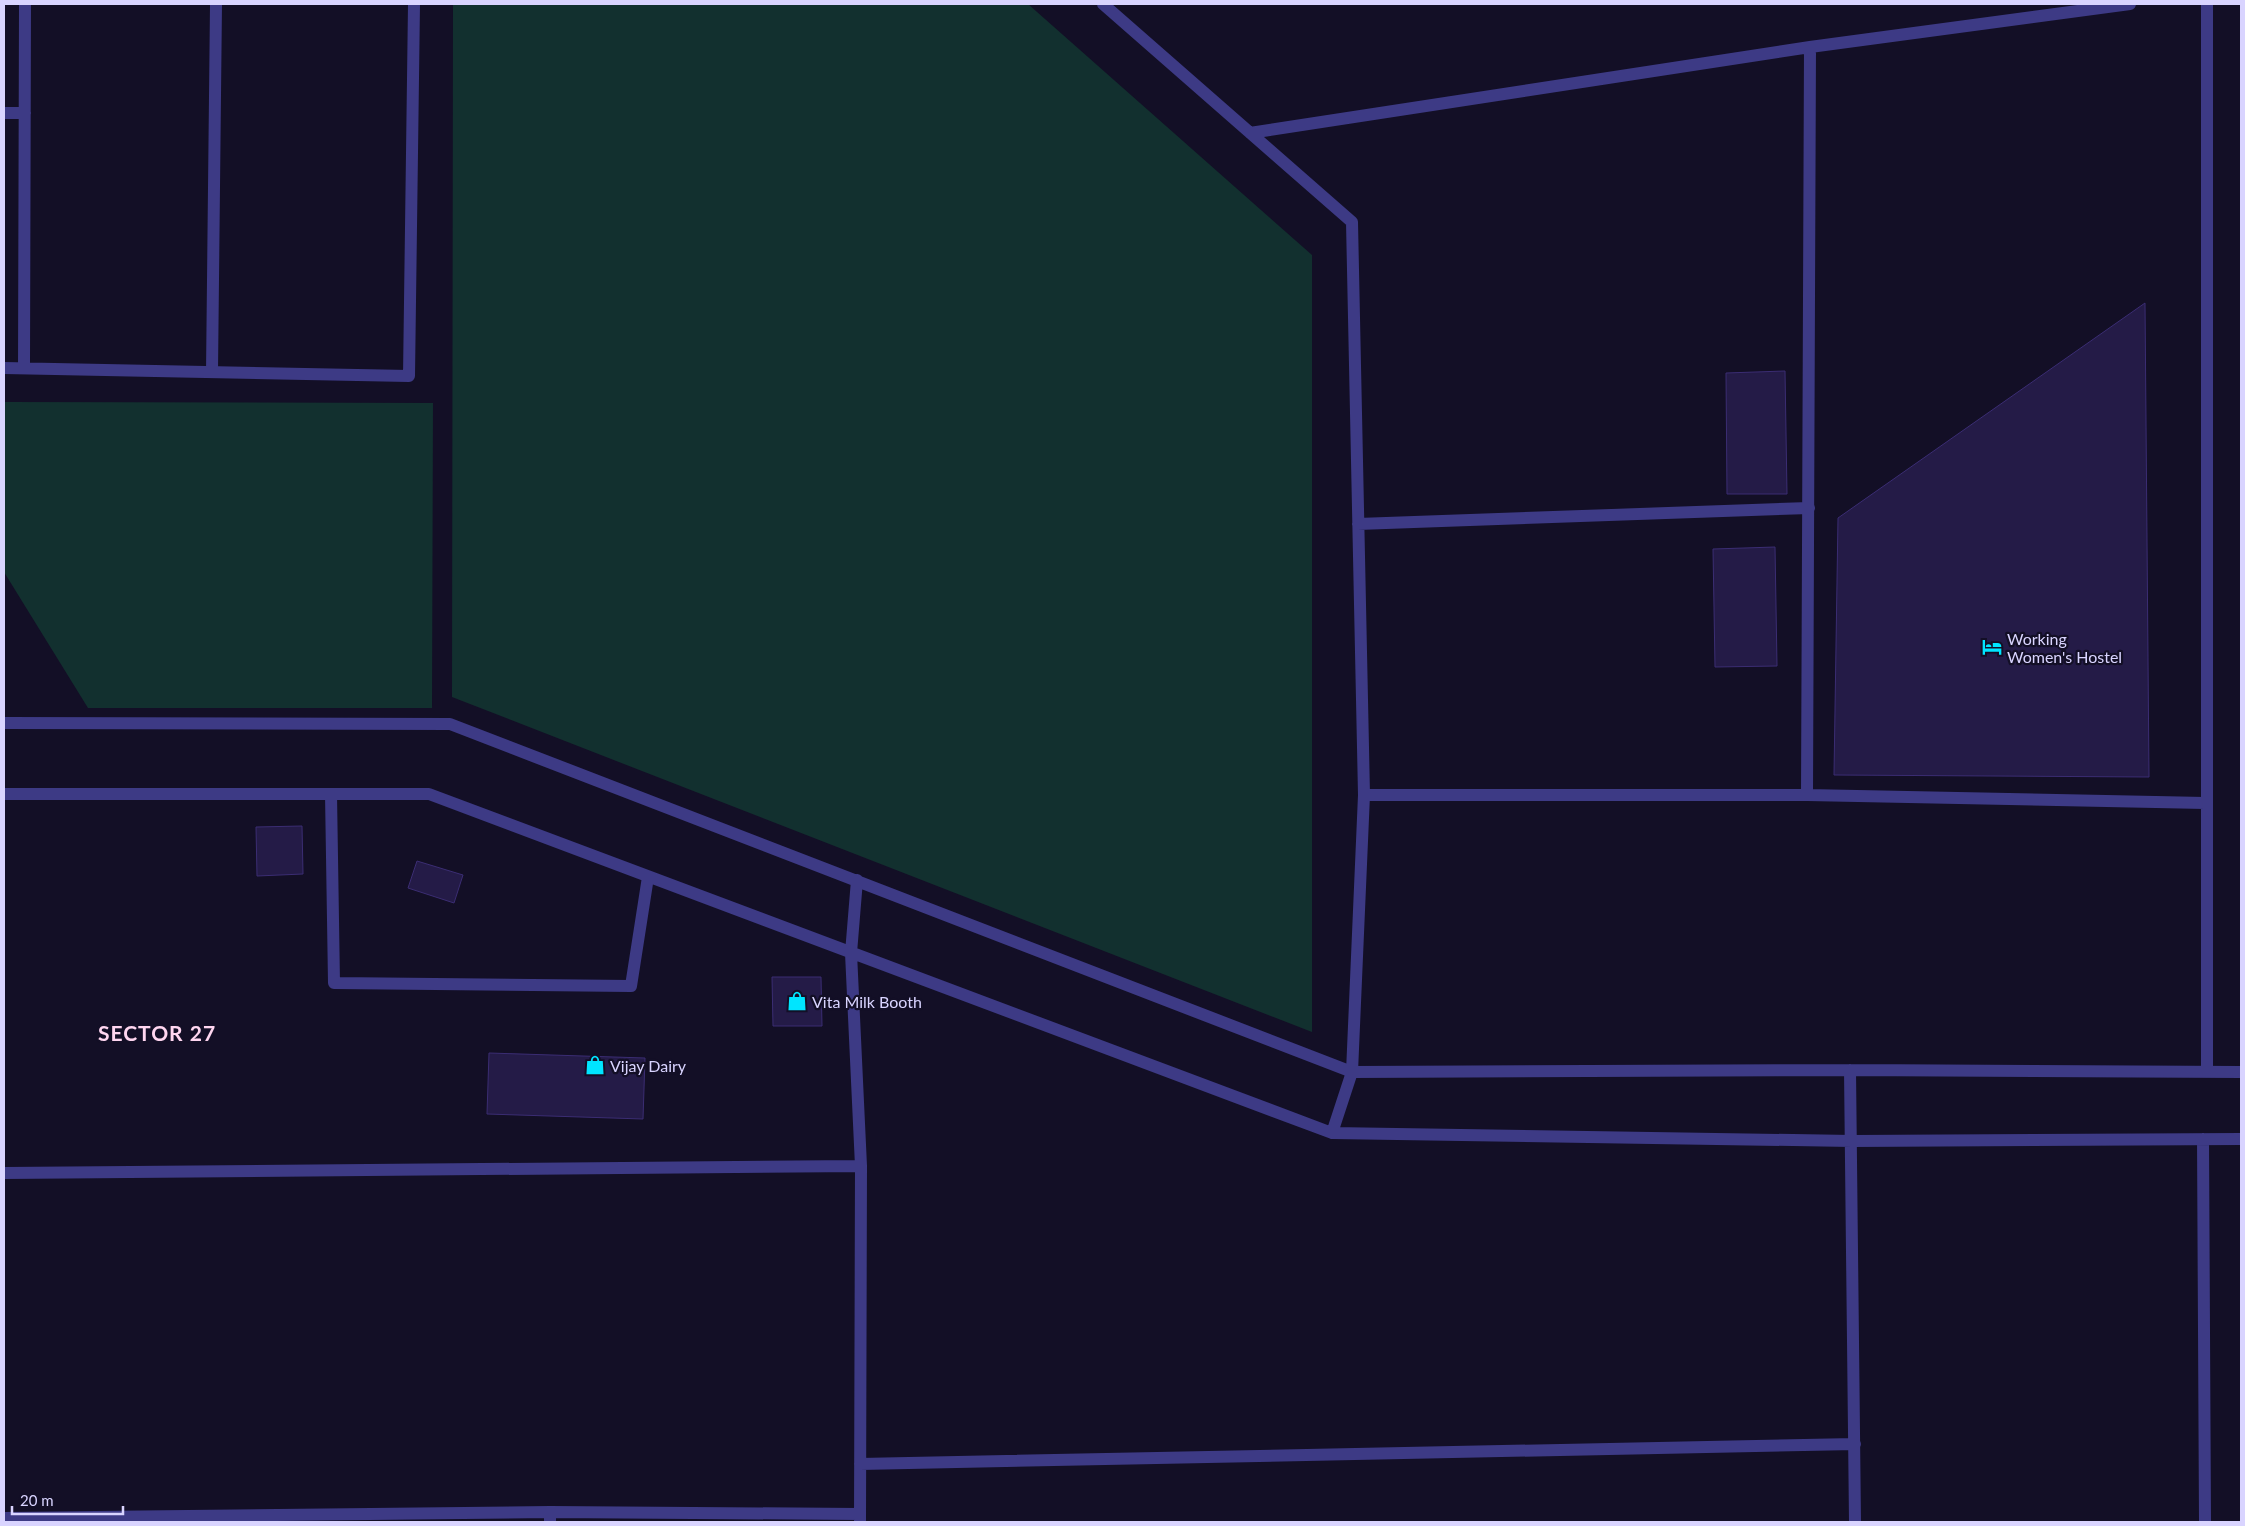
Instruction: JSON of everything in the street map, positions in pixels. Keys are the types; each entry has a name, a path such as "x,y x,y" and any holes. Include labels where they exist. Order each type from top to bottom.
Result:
{"street":[{"path":"24,368 25,4"},
{"path":"212,372 216,4"},
{"path":"4,368 409,376 414,4"},
{"path":"1103,4 1352,222 1364,795 1352,1072 1332,1133"},
{"path":"1250,133 1810,47 2130,4"},
{"path":"2207,4 2205,803 2207,1072"},
{"path":"1807,795 1810,47"},
{"path":"4,113 24,113"},
{"path":"1358,524 1808,508"},
{"path":"4,724 450,724 1352,1072 1850,1070 2241,1072"},
{"path":"4,794 429,794 1332,1133 1852,1141 2241,1139"},
{"path":"331,794 334,983 631,986 648,877"},
{"path":"1364,795 1807,795 2205,803"},
{"path":"4,1518 860,1518 860,1166 851,953 857,880"},
{"path":"1850,1070 1855,1522"},
{"path":"2204,1139 2205,1522"},
{"path":"4,1174 860,1166"},
{"path":"860,1464 1855,1444"}],"green space":[{"path":"453,4 1028,4 1312,255 1312,1032 452,697"},
{"path":"4,402 433,403 432,708 88,708 4,572"}],"building":[{"name":"Working Women's Hostel","path":"2145,303 2149,777 1834,775 1838,518"},
{"path":"1785,371 1787,494 1727,494 1726,373"},
{"path":"1775,547 1777,666 1715,667 1713,549"},
{"path":"302,826 303,874 257,876 256,827"},
{"path":"417,861 463,875 454,903 408,888"},
{"name":"Vita Milk Booth","path":"772,977 821,977 822,1026 773,1026"},
{"path":"489,1053 645,1058 643,1119 487,1114"}],"place":[{"name":"Working Women's Hostel","path":"1992,647"},
{"name":"Vita Milk Booth","path":"797,1001"},
{"name":"Vijay Dairy","path":"595,1065"}],"district":[{"name":"SECTOR 27","path":"157,1032"}]}
